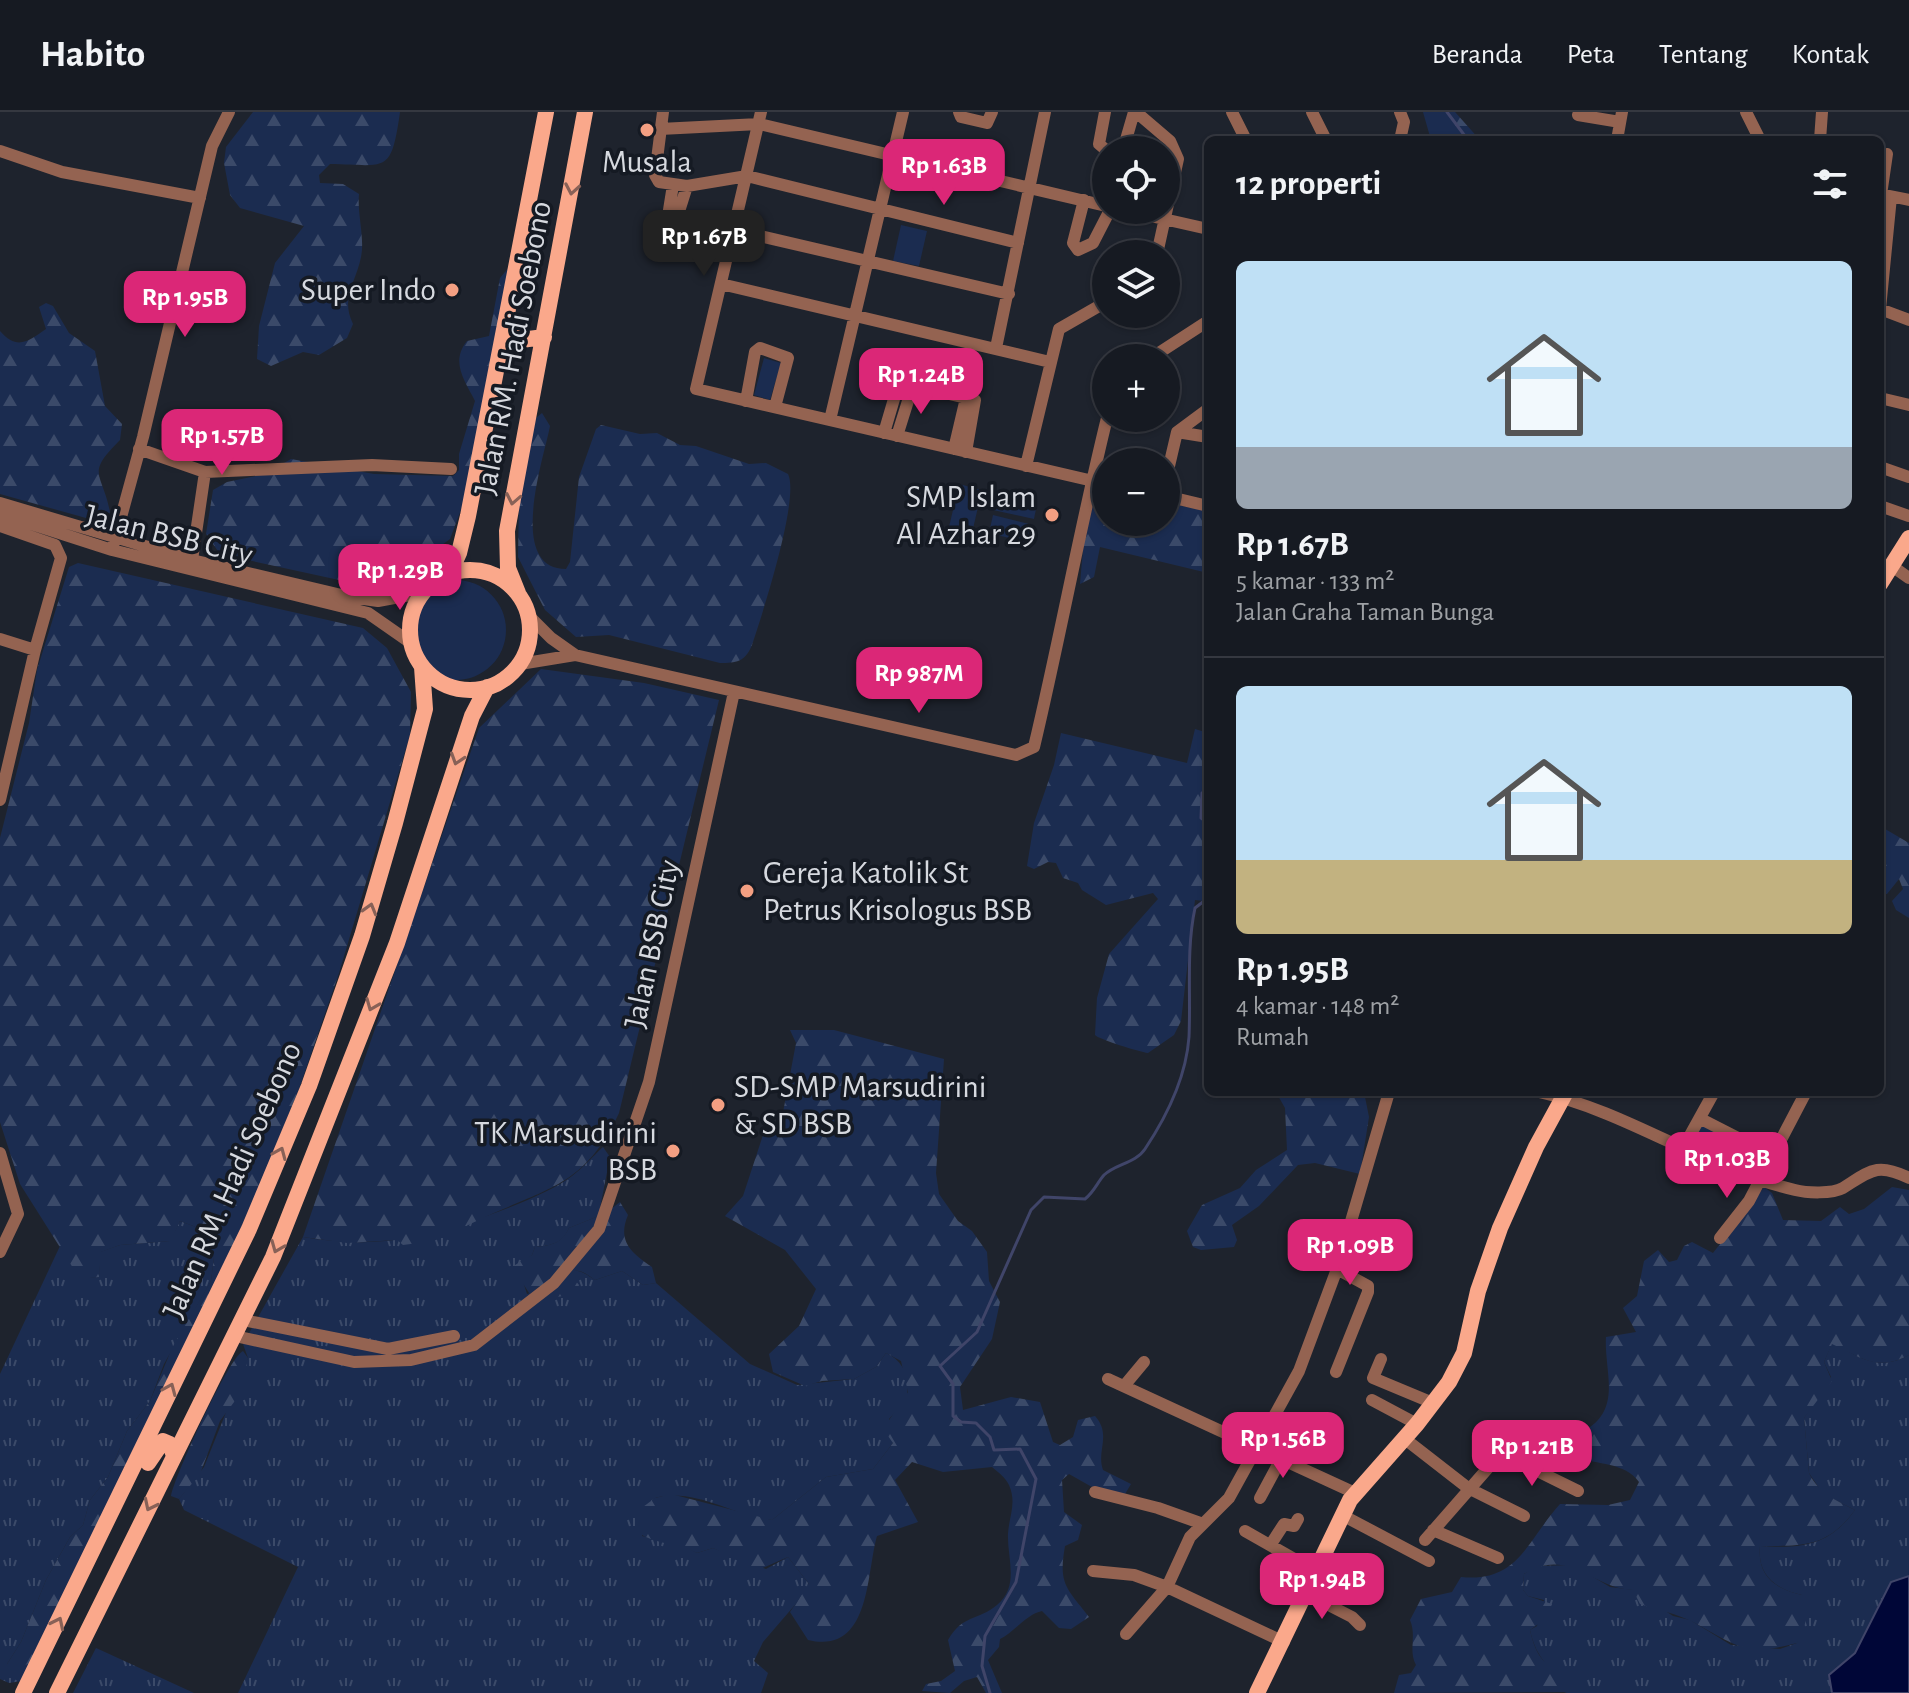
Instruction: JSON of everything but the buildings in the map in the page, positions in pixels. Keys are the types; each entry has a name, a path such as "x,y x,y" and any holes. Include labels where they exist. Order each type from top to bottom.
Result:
{"main road":[{"name":"Jalan RM. Hadi Soebono","path":"450,573 461,544 546,112"},
{"name":"Jalan RM. Hadi Soebono","path":"57,1693 273,1257 397,943 472,716 487,687 503,680 520,664 530,641 527,614 508,568 507,531 585,112"},
{"path":"504,333 521,340 544,337"},
{"path":"1884,578 1909,538"},
{"path":"411,643 410,622 421,593 450,573 469,569 487,572 504,580 518,593"},
{"name":"Jalan RM. Hadi Soebono","path":"23,1693 249,1229 309,1086 362,936 425,709 422,667 411,643"},
{"path":"422,667 451,687 487,687"},
{"path":"1257,1693 1355,1493 1417,1424 1464,1353 1478,1291 1500,1228 1564,1096"},
{"path":"129,1479 140,1473 161,1441 170,1444 174,1456"}],"street":[{"path":"114,545 212,146 229,112"},
{"path":"663,112 655,177 659,182 687,186 747,176 1018,243"},
{"path":"830,420 903,112"},
{"path":"959,112 961,117 989,123 992,112"},
{"path":"996,348 1045,112"},
{"path":"1100,136 1105,112"},
{"path":"1127,136 1135,112 1153,123 1164,136"},
{"path":"1232,112 1244,136"},
{"path":"1312,112 1324,136"},
{"path":"1400,112 1404,122 1401,136"},
{"path":"1746,112 1758,136"},
{"path":"1820,136 1822,112"},
{"path":"1578,115 1621,117"},
{"path":"660,129 760,118 1027,190 1092,202"},
{"path":"760,118 696,389 1091,480"},
{"path":"0,151 62,172 200,198"},
{"path":"1887,154 1884,195 1909,200"},
{"path":"673,185 665,235 671,237 687,186"},
{"path":"1084,200 1073,243 1078,250 1093,243 1103,224"},
{"path":"1180,223 1204,228"},
{"path":"734,230 1009,294"},
{"path":"721,284 1050,362"},
{"path":"1026,466 1060,328 1092,310"},
{"path":"1884,311 1909,320"},
{"path":"1173,344 1204,324"},
{"path":"746,401 755,352 760,348 788,358 775,407"},
{"path":"891,434 898,383 966,398 977,402 960,451"},
{"path":"1884,399 1909,405"},
{"path":"1180,430 1204,412"},
{"path":"527,614 551,638 575,655 1016,755 1027,752 1034,747 1070,596 1091,480 1103,432"},
{"path":"1173,448 1177,432 1204,436"},
{"path":"139,449 205,472 372,465 451,469"},
{"path":"1884,468 1909,477"},
{"path":"191,565 205,472"},
{"path":"1180,499 1204,505"},
{"name":"Jalan BSB City","path":"0,503 114,545"},
{"path":"1884,507 1909,516"},
{"name":"Jalan BSB City","path":"0,514 368,613 411,643"},
{"path":"0,526 55,545 61,555 0,800"},
{"name":"Jalan BSB City","path":"191,565 378,601 421,593"},
{"path":"1892,566 1909,578"},
{"path":"0,639 35,650"},
{"path":"520,664 575,655"},
{"name":"Jalan BSB City","path":"235,1336 354,1362 411,1360 474,1345 530,1304 580,1256 599,1229 610,1204 629,1135 649,1082 734,692"},
{"path":"0,735 15,736"},
{"path":"1126,1634 1167,1587 1190,1537 1224,1504 1299,1371 1337,1269 1388,1096"},
{"path":"1567,1096 1683,1148 1798,1191 1826,1191 1844,1187 1867,1171 1882,1168 1909,1178"},
{"path":"1683,1148 1701,1119 1708,1096"},
{"path":"1720,1238 1761,1179 1804,1096"},
{"path":"1701,1119 1746,1142"},
{"path":"0,1153 18,1214 0,1252"},
{"path":"1336,1372 1368,1292 1368,1286 1337,1269"},
{"path":"243,1320 388,1349 411,1360"},
{"path":"388,1349 454,1336"},
{"path":"1381,1359 1373,1378 1433,1403"},
{"path":"1124,1386 1144,1362"},
{"path":"1108,1379 1355,1493"},
{"path":"1372,1400 1417,1424"},
{"path":"1498,1558 1429,1535 1516,1436"},
{"path":"1405,1439 1468,1488 1524,1516"},
{"path":"1501,1453 1578,1491"},
{"path":"1260,1498 1281,1459"},
{"path":"1095,1492 1158,1508 1203,1524"},
{"path":"1342,1515 1429,1561"},
{"path":"1271,1544 1284,1524 1294,1526 1298,1519"},
{"path":"1245,1531 1317,1572"},
{"path":"1093,1571 1134,1575 1167,1587 1284,1642"},
{"path":"1307,1594 1352,1617 1360,1625"}],"green space":[{"path":"253,112 400,112 393,147 383,162 375,165 330,164 319,175 320,183 343,184 359,194 362,250 348,298 353,324 347,338 319,355 303,352 271,366 257,359 259,326 275,263 304,226 240,208 230,195 224,163 226,147"},
{"path":"1423,112 1455,112 1476,136 1430,136"},
{"path":"901,225 927,231 919,266 893,261"},
{"path":"510,266 468,491 450,539 394,580 379,586 220,554 206,534 213,490 227,482 265,474 291,459 374,474 453,476 459,470 459,454 475,401 461,371 460,356 467,341 489,336 500,278"},
{"path":"46,303 53,306 69,333 95,351 105,406 122,424 120,440 99,467 110,512 104,523 0,494 0,331 12,341 23,342 34,337 46,329 39,307"},
{"path":"764,358 781,363 770,400 754,395"},
{"path":"542,413 550,426 537,485 533,532 537,551 548,564 566,569 570,562 579,477 596,429 601,425 640,434 657,433 680,445 696,446 749,464 766,463 788,474 789,507 785,531 764,609 752,645 743,658 720,663 609,635 576,637 545,610 518,557 519,498 536,418"},
{"path":"959,484 982,490 972,533 949,527"},
{"path":"997,493 1037,504 1034,519 993,510"},
{"path":"1180,506 1204,510 1204,572 1100,547 1094,577 1080,584 1084,538 1092,509 1092,536 1180,536"},
{"path":"993,515 1033,525 1029,543 989,533"},
{"path":"78,563 363,628 387,648 411,692 410,735 339,973 299,1089 241,1230 38,1649 30,1663 14,1670 7,1664 21,1642 46,1580 70,1537 83,1525 90,1500 108,1477 127,1431 150,1401 172,1348 211,1281 214,1257 201,1229 180,1221 171,1241 120,1245 101,1252 99,1277 80,1279 20,1184 0,1122 0,838 29,723 37,670 69,567"},
{"path":"456,580 475,583 492,594 503,611 506,630 503,649 492,666 475,677 456,680 437,677 420,666 409,649 406,630 409,611 420,594 437,583"},
{"path":"541,669 644,683 719,700 619,1113 595,1153 568,1178 451,1233 403,1245 397,1240 347,1243 303,1237 479,728"},
{"path":"1195,729 1204,732 1204,901 1195,900 1181,1021 1174,1035 1148,1053 1095,1035 1097,998 1109,954 1158,899 1153,893 1106,905 1082,890 1078,883 1063,878 1056,863 1048,862 1034,869 1027,866 1034,823 1054,765 1061,733 1187,763"},
{"path":"1884,828 1909,843 1909,918 1896,910 1892,901 1903,889 1899,879 1884,894"},
{"path":"790,1030 834,1030 944,1059 936,1173 939,1194 958,1221 972,1231 987,1252 989,1281 1000,1302 992,1339 960,1387 963,1410 1011,1397 1040,1402 1053,1442 1060,1445 1073,1437 1078,1420 1095,1416 1103,1436 1103,1470 1131,1484 1125,1494 1092,1487 1069,1474 1062,1480 1064,1512 1082,1525 1078,1540 1065,1546 1064,1578 1070,1592 1089,1617 1071,1629 1059,1628 1042,1611 1000,1639 999,1647 988,1660 1002,1693 986,1693 977,1677 964,1681 950,1693 922,1691 926,1684 941,1681 955,1671 948,1640 959,1626 997,1605 1008,1589 1011,1571 1008,1534 1012,1498 1008,1482 992,1467 943,1472 912,1462 895,1480 918,1522 877,1536 867,1590 855,1624 844,1635 829,1641 808,1640 790,1612 809,1584 788,1557 758,1570 713,1548 697,1553 648,1538 635,1530 635,1513 655,1498 671,1494 772,1520 826,1477 873,1469 893,1443 883,1429 908,1392 901,1361 886,1353 876,1367 854,1379 822,1381 805,1386 773,1372 769,1354 799,1326 816,1289 785,1250 725,1216 743,1196 765,1129 781,1123 796,1043"},
{"path":"1278,1096 1365,1096 1369,1117 1360,1174 1315,1163 1298,1165 1259,1206 1232,1225 1237,1240 1234,1247 1201,1250 1193,1247 1187,1231 1202,1205 1240,1188 1256,1170 1287,1150 1285,1108"},
{"path":"1702,1124 1738,1141 1729,1161 1693,1142"},
{"path":"603,1147 610,1157 600,1208 606,1213 569,1228 556,1243 535,1247 532,1255 518,1266 527,1294 572,1281 568,1272 572,1271 582,1272 595,1280 622,1271 643,1285 656,1283 750,1364 797,1385 854,1379 876,1367 886,1353 898,1361 907,1378 906,1400 889,1419 893,1443 873,1469 826,1477 772,1520 685,1496 655,1498 642,1536 682,1545 697,1553 713,1548 766,1569 788,1557 809,1584 806,1592 763,1642 754,1661 768,1673 761,1693 238,1693 298,1567 184,1510 179,1499 204,1467 248,1358 243,1344 303,1237 348,1242 382,1241 460,1225 557,1186"},
{"path":"1764,1187 1772,1193 1783,1220 1821,1221 1840,1207 1849,1214 1864,1209 1892,1187 1909,1190 1909,1355 1878,1363 1832,1344 1824,1362 1832,1381 1804,1418 1809,1473 1823,1491 1855,1510 1825,1538 1790,1546 1760,1546 1762,1565 1770,1580 1802,1595 1805,1601 1806,1619 1797,1643 1765,1649 1742,1647 1687,1619 1640,1604 1633,1590 1618,1588 1567,1566 1554,1564 1524,1574 1523,1590 1528,1596 1552,1604 1544,1620 1530,1630 1535,1648 1543,1660 1555,1669 1573,1675 1577,1682 1567,1692 1394,1693 1399,1675 1411,1673 1416,1665 1410,1620 1421,1599 1452,1592 1461,1577 1481,1577 1509,1566 1560,1504 1608,1505 1630,1500 1639,1482 1633,1476 1618,1467 1584,1460 1566,1452 1539,1433 1542,1423 1571,1434 1583,1431 1600,1418 1609,1386 1606,1337 1636,1332 1623,1308 1637,1296 1644,1261 1658,1250 1669,1262 1677,1260 1684,1246 1692,1242 1713,1253"},
{"path":"620,1202 628,1215 624,1232 628,1246 652,1267 656,1283 643,1285 622,1271 595,1280 576,1271 569,1273 579,1285 576,1293 544,1300 545,1292 531,1296 522,1282 505,1280 510,1268 532,1255 535,1247 555,1243 569,1228 606,1213"},
{"path":"180,1221 201,1229 214,1257 211,1281 164,1364 150,1401 127,1431 108,1477 90,1500 83,1525 70,1537 46,1580 21,1642 7,1664 30,1663 22,1681 9,1683 0,1679 0,1374 60,1246 80,1278 99,1277 100,1252 120,1245 170,1241"},
{"path":"1832,1343 1878,1363 1909,1355 1909,1576 1891,1582 1855,1653 1829,1675 1832,1693 1564,1693 1567,1692 1536,1649 1530,1630 1537,1626 1544,1600 1528,1596 1523,1590 1524,1574 1536,1566 1573,1565 1610,1587 1634,1590 1673,1616 1690,1620 1731,1645 1780,1649 1797,1643 1802,1595 1776,1585 1770,1579 1762,1565 1760,1546 1789,1547 1825,1538 1846,1522 1855,1510 1823,1494 1809,1473 1804,1418 1831,1377 1824,1362"},
{"path":"243,1351 248,1358 240,1394 220,1421 200,1474 179,1499 171,1496 203,1418 226,1373"},
{"path":"96,1648 107,1653 194,1693 73,1693"}],"shaded area":[{"path":"1909,1576 1909,1693 1832,1693 1829,1675 1855,1653 1891,1582"}],"waterway":[{"path":"1447,112 1465,136"},
{"path":"1204,792 1201,818 1204,820"},
{"path":"990,1693 982,1666 985,1636 1016,1582 1036,1479 1020,1449 994,1450 990,1437 976,1423 961,1422 953,1416 953,1384 940,1366 977,1332 1031,1210 1044,1197 1085,1199 1104,1175 1141,1154 1161,1123 1180,1082 1187,1052 1192,924 1195,908 1204,901"}],"place":[{"name":"Musala","path":"647,130"},
{"name":"Super Indo","path":"452,290"},
{"name":"SMP Islam Al Azhar 29","path":"1052,515"},
{"name":"Gereja Katolik St Petrus Krisologus BSB","path":"747,891"},
{"name":"SD-SMP Marsudirini & SD BSB","path":"718,1105"},
{"name":"TK Marsudirini BSB","path":"673,1151"}]}
